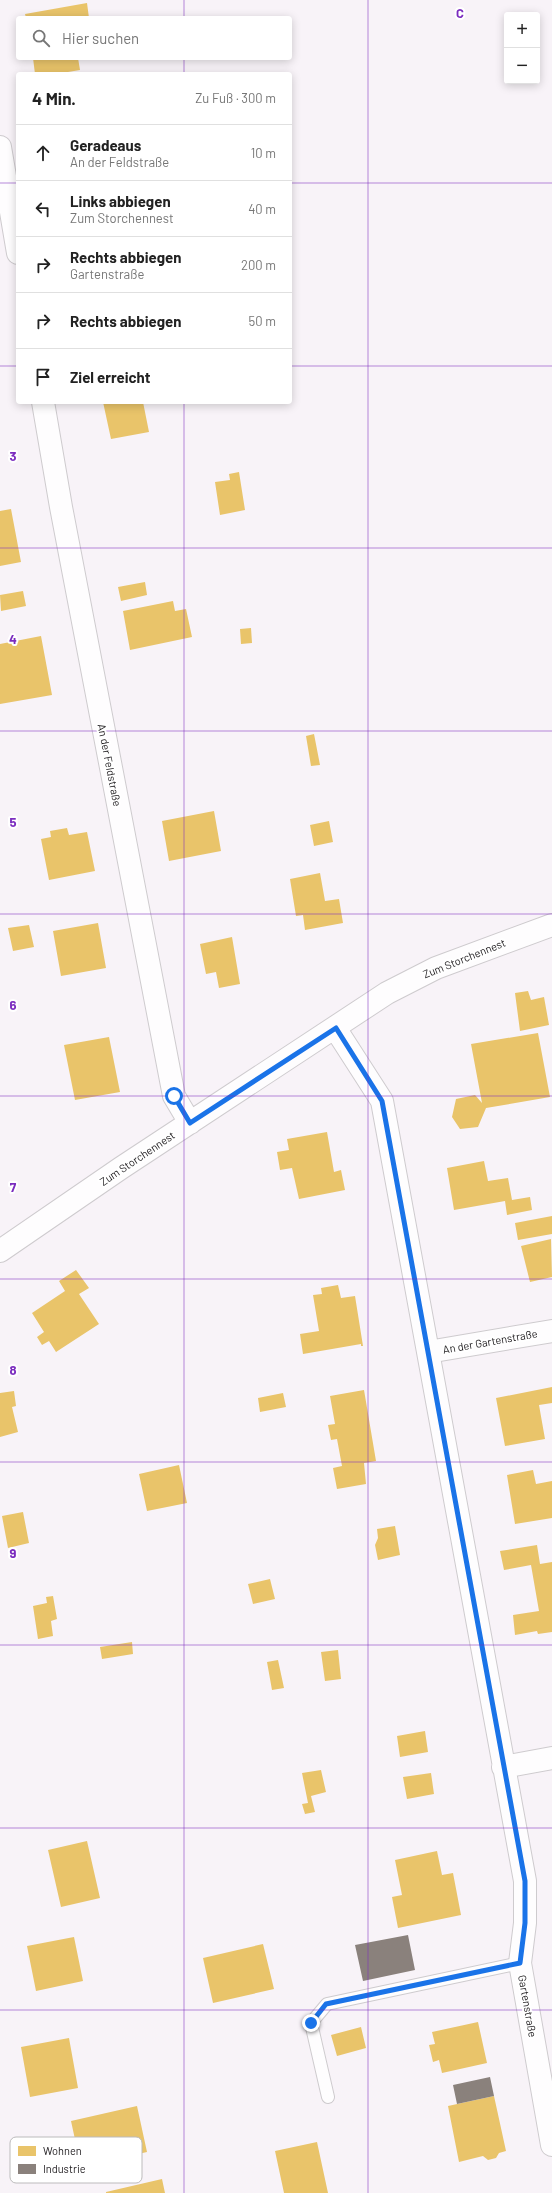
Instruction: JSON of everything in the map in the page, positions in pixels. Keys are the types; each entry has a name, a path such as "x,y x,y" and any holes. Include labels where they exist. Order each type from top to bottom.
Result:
{"street":[{"path":"0,148 16,241"},
{"name":"An der Feldstraße","path":"43,404 66,531 174,1096 190,1123"},
{"name":"Zum Storchennest","path":"0,1251 387,993 436,968 552,924"},
{"name":"Gartenstraße","path":"336,1028 382,1101 525,1881 525,1923 520,1963 552,2145"},
{"name":"An der Gartenstraße","path":"428,1352 552,1331"},
{"path":"503,1767 552,1758"}],"lane":[{"path":"328,2098 311,2023 326,2004 520,1963"}],"building: Wohnen":[{"path":"87,3 89,16 26,16 25,14"},
{"path":"33,60 78,60 80,70 68,72 35,72"},
{"path":"103,404 143,404 149,432 111,439"},
{"path":"239,472 245,510 220,515 215,482 230,480 229,474"},
{"path":"11,509 21,562 0,566 0,511"},
{"path":"145,582 147,595 121,601 118,587"},
{"path":"23,591 26,606 1,611 0,595"},
{"path":"173,601 175,611 186,609 192,637 130,650 123,611"},
{"path":"251,628 252,643 241,644 240,629"},
{"path":"41,636 52,695 0,704 0,644"},
{"path":"314,734 320,765 311,766 306,736"},
{"path":"214,811 221,851 169,861 162,821"},
{"path":"329,821 333,842 314,846 310,825"},
{"path":"67,828 69,835 87,832 95,871 49,880 41,839 51,837 50,831"},
{"path":"320,873 325,901 339,899 343,923 305,930 303,915 296,916 290,879"},
{"path":"98,923 106,968 61,976 53,931"},
{"path":"29,925 34,947 13,951 8,928"},
{"path":"232,937 240,984 219,988 216,972 206,974 200,944"},
{"path":"528,991 531,1000 544,997 549,1025 520,1031 515,993"},
{"path":"538,1033 550,1097 486,1108 478,1127 460,1129 452,1117 456,1099 475,1095 482,1103 471,1044"},
{"path":"109,1037 120,1092 75,1100 64,1045"},
{"path":"327,1132 334,1172 341,1170 345,1190 299,1199 292,1168 280,1170 277,1152 289,1150 287,1139"},
{"path":"484,1161 488,1181 508,1178 512,1200 530,1197 532,1210 507,1215 505,1201 454,1210 447,1168"},
{"path":"552,1216 552,1234 518,1240 515,1223"},
{"path":"551,1239 552,1277 530,1282 521,1246"},
{"path":"76,1270 89,1288 79,1294 99,1324 56,1352 49,1341 42,1345 37,1337 44,1332 32,1313 65,1291 59,1281"},
{"path":"338,1285 341,1298 355,1296 363,1346 361,1346 361,1344 303,1354 300,1334 319,1331 313,1295 322,1294 321,1288"},
{"path":"552,1387 552,1403 539,1405 545,1439 505,1446 496,1398"},
{"path":"364,1390 376,1461 364,1463 366,1484 337,1489 333,1468 342,1466 337,1439 331,1440 328,1425 335,1424 330,1396"},
{"path":"14,1391 16,1406 12,1407 18,1432 0,1437 0,1393"},
{"path":"283,1393 286,1407 260,1412 258,1398"},
{"path":"179,1465 187,1503 147,1511 139,1474"},
{"path":"533,1470 536,1484 552,1481 552,1518 515,1524 507,1475"},
{"path":"23,1512 29,1543 8,1548 2,1516"},
{"path":"395,1526 400,1555 378,1560 375,1545 378,1538 377,1529"},
{"path":"537,1545 540,1564 552,1562 552,1632 538,1634 537,1631 515,1635 513,1615 539,1611 531,1565 504,1570 500,1551"},
{"path":"270,1579 275,1599 253,1604 248,1584"},
{"path":"53,1596 57,1619 51,1621 53,1636 38,1639 33,1606 47,1603 46,1597"},
{"path":"132,1642 133,1654 102,1659 100,1647"},
{"path":"338,1650 341,1679 325,1681 321,1652"},
{"path":"278,1660 284,1688 272,1690 267,1662"},
{"path":"425,1731 428,1752 400,1757 397,1736"},
{"path":"321,1770 326,1792 311,1796 315,1812 305,1814 302,1804 308,1803 302,1773"},
{"path":"431,1773 434,1794 407,1799 403,1777"},
{"path":"87,1841 100,1898 61,1907 48,1850"},
{"path":"437,1851 442,1875 453,1873 461,1915 398,1928 392,1897 402,1895 395,1860"},
{"path":"74,1937 83,1981 36,1991 27,1946"},
{"path":"263,1944 274,1989 213,2003 203,1958"},
{"path":"478,2022 487,2063 442,2073 439,2060 433,2062 429,2045 435,2044 432,2032"},
{"path":"361,2027 366,2048 337,2056 331,2035"},
{"path":"69,2038 78,2088 30,2097 21,2047"},
{"path":"494,2096 506,2151 499,2153 496,2158 488,2160 483,2156 459,2162 448,2106"},
{"path":"137,2106 147,2152 142,2153 142,2137 74,2137 71,2121"},
{"path":"317,2142 328,2193 284,2193 275,2151"},
{"path":"162,2179 165,2193 106,2193 106,2192"}],"building: Industrie":[{"path":"408,1935 415,1970 363,1981 355,1945"},
{"path":"490,2077 494,2096 457,2104 453,2085"}],"route":[{"path":"174,1096 190,1123 336,1028 382,1101 525,1881 525,1923 520,1963 326,2004 311,2023"}]}
